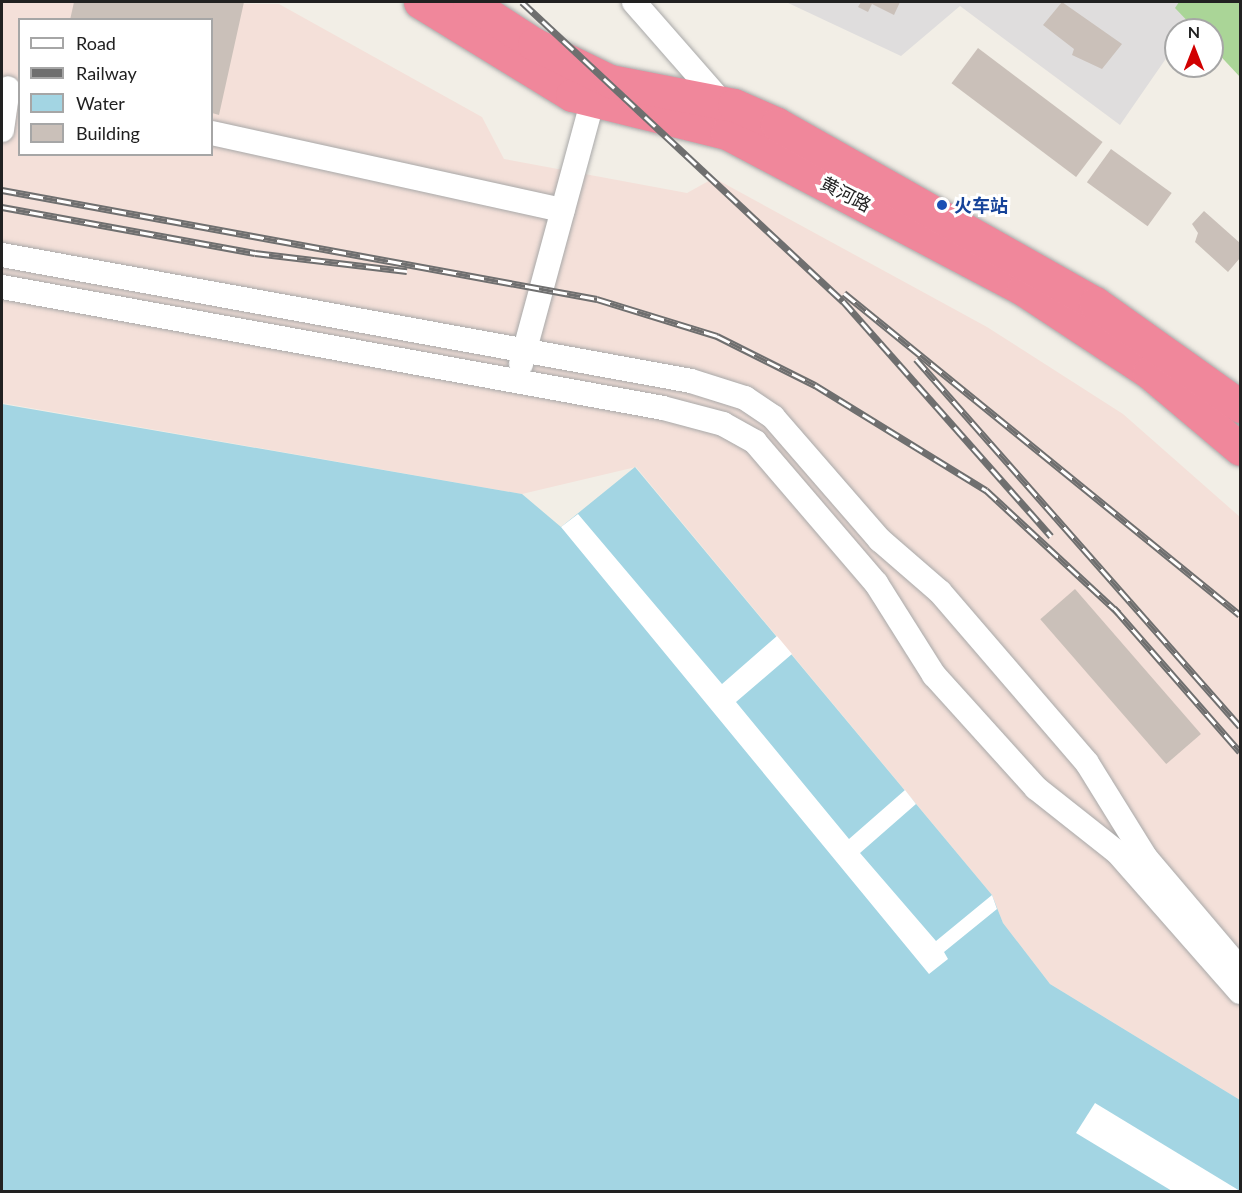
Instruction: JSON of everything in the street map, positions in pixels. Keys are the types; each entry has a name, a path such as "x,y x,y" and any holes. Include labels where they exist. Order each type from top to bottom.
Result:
{"highway":[{"name":"黄河路","path":"420,2 542,81 596,90 722,103 777,124 1035,267 1240,406"},
{"name":"黄河路","path":"469,2 534,44 596,90 727,133 763,150 1083,324 1240,449"}],"street":[{"path":"634,2 763,150"},
{"path":"2,130 10,88"},
{"path":"516,381 596,90"},
{"path":"213,133 563,210"},
{"path":"2,255 691,381 745,398 772,417 880,540 940,592 1086,763 1146,858 1240,969"},
{"path":"2,287 693,415 755,442 876,583 934,675 1036,788 1118,853 1240,992"}],"shaded area":[{"path":"2,2 279,4 482,117 504,159 687,193 714,178 987,327 1123,414 1240,517 1240,1100 1050,984 1003,923 992,895 636,467 522,494 2,403"},
{"path":"786,2 1205,2 1194,18 1164,18 1164,61 1120,125 960,6 901,56"}],"green space":[{"path":"1179,2 1240,2 1240,77 1224,60 1224,18 1185,18 1175,8"}],"water":[{"path":"2,404 522,494 561,527 635,467 992,895 1003,923 1050,984 1240,1100 1240,1191 2,1191"}],"pier":[{"path":"578,514 722,684 777,636 792,654 736,702 849,839 905,790 916,804 860,853 936,941 992,895 997,909 944,952 948,959 929,974 561,527"},
{"path":"1095,1103 1240,1191 1172,1191 1076,1133"}],"building":[{"path":"74,2 244,2 219,115 213,113 213,18 70,18"},
{"path":"861,2 900,2 894,15 872,4 868,12 858,7"},
{"path":"1062,2 1122,44 1102,69 1072,55 1074,49 1043,25"},
{"path":"978,48 1103,142 1076,177 952,83"},
{"path":"1111,149 1172,193 1148,226 1087,182"},
{"path":"1204,211 1240,243 1240,258 1228,272 1195,242 1198,233 1192,224"},
{"path":"1075,589 1201,734 1166,764 1040,619"}],"railway":[{"path":"522,2 843,301 1051,536"},
{"path":"2,190 597,299 717,336 815,385 986,490 1119,613"},
{"path":"2,207 255,253 407,271"},
{"path":"844,293 1240,615"},
{"path":"916,359 1240,727"},
{"path":"1114,608 1240,752"}],"place":[{"name":"火车站","path":"942,205"}]}
